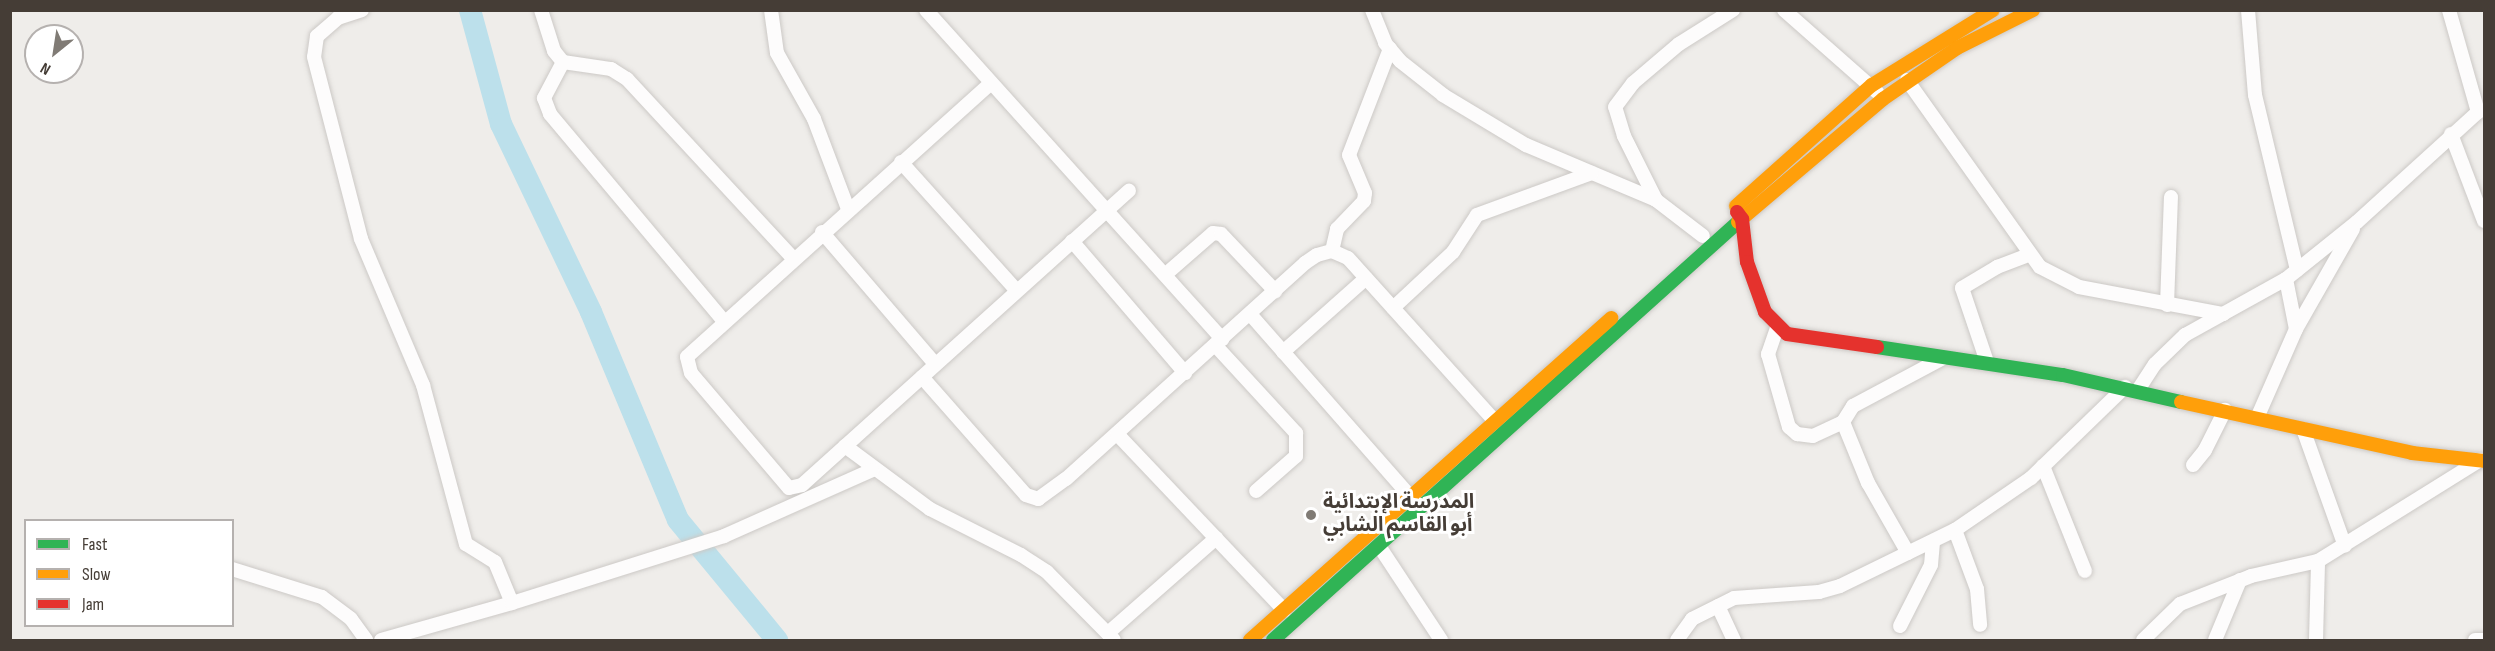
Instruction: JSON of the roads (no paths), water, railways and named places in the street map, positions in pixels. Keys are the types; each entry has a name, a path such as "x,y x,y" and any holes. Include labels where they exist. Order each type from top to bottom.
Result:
{"main road":[{"path":"1738,214 1872,85 1993,10"},
{"path":"1250,640 1495,421 1710,236 1907,80 1957,48 2033,10"},
{"path":"1738,214 1747,262 1765,312 1777,328 1803,338 1987,362 2131,389 2412,453 2482,461"},
{"path":"1710,236 1747,262"},
{"path":"1273,640 1379,546 1710,236"}],"street":[{"path":"362,10 338,18 317,36 314,57 316,69 361,238 423,385 466,544 495,562 512,603"},
{"path":"541,10 554,51 563,62 611,69 627,79 793,258"},
{"path":"771,10 777,53 814,119 848,209"},
{"path":"926,10 1166,274 1219,342 1296,433 1296,456 1256,491"},
{"path":"1372,10 1390,49 1414,74 1478,118 1534,149 1656,200 1710,236"},
{"path":"1656,200 1624,136 1615,107 1633,83 1679,44 1733,10"},
{"path":"1784,10 1872,85 1883,99"},
{"path":"2248,10 2255,95 2292,274 2296,329"},
{"path":"1677,640 1692,619 1734,598 1757,594 1829,589 1955,530 2005,498 2043,466 2131,389 2172,346 2292,274 2356,222 2478,112 2448,10"},
{"path":"1332,251 1337,229 1364,201 1365,193 1349,155 1390,49"},
{"path":"563,62 544,98 550,114 724,321"},
{"path":"1907,80 2028,255 2065,283 2167,305 2223,314"},
{"path":"991,82 689,354 687,365 785,485 799,488 1128,191"},
{"path":"2451,134 2484,220"},
{"path":"901,162 1017,291"},
{"path":"1393,308 1453,252 1477,215 1592,173"},
{"path":"2167,305 2171,197"},
{"path":"2257,418 2296,329 2356,222"},
{"path":"822,232 935,364"},
{"path":"1166,274 1213,233 1221,234 1275,291"},
{"path":"1072,242 1185,373"},
{"path":"922,377 1032,498 1043,497 1117,434 1311,259 1332,251 1348,258 1495,421"},
{"path":"1987,362 1962,290 1971,281 2028,255"},
{"path":"1283,352 1366,278"},
{"path":"1250,314 1411,496"},
{"path":"1777,328 1768,354 1789,428 1797,435 1813,436 1843,422 1853,406 1943,358"},
{"path":"2193,465 2205,450 2225,410"},
{"path":"1843,422 1864,476 1908,553"},
{"path":"2303,429 2345,546"},
{"path":"1117,434 1284,610"},
{"path":"845,446 872,470 930,509 1021,555 1047,572 1111,637 1216,538"},
{"path":"2143,640 2180,604 2240,580 2318,561 2482,461"},
{"path":"2043,466 2085,571"},
{"path":"381,640 512,603 724,536 872,470"},
{"path":"1955,530 1977,589 1980,625"},
{"path":"1900,626 1931,565 1933,542"},
{"path":"1379,546 1441,640"},
{"path":"2316,640 2318,561"},
{"path":"234,570 322,597 351,619 366,640"},
{"path":"2215,640 2240,580"},
{"path":"1718,606 1734,640"},
{"path":"2475,640 2484,640"}],"waterway":[{"path":"470,10 501,124 591,312 678,520 777,640"}],"place":[{"name":"المدرسة الإبتدائية أبو القاسم الشابي","path":"1311,515"}]}
